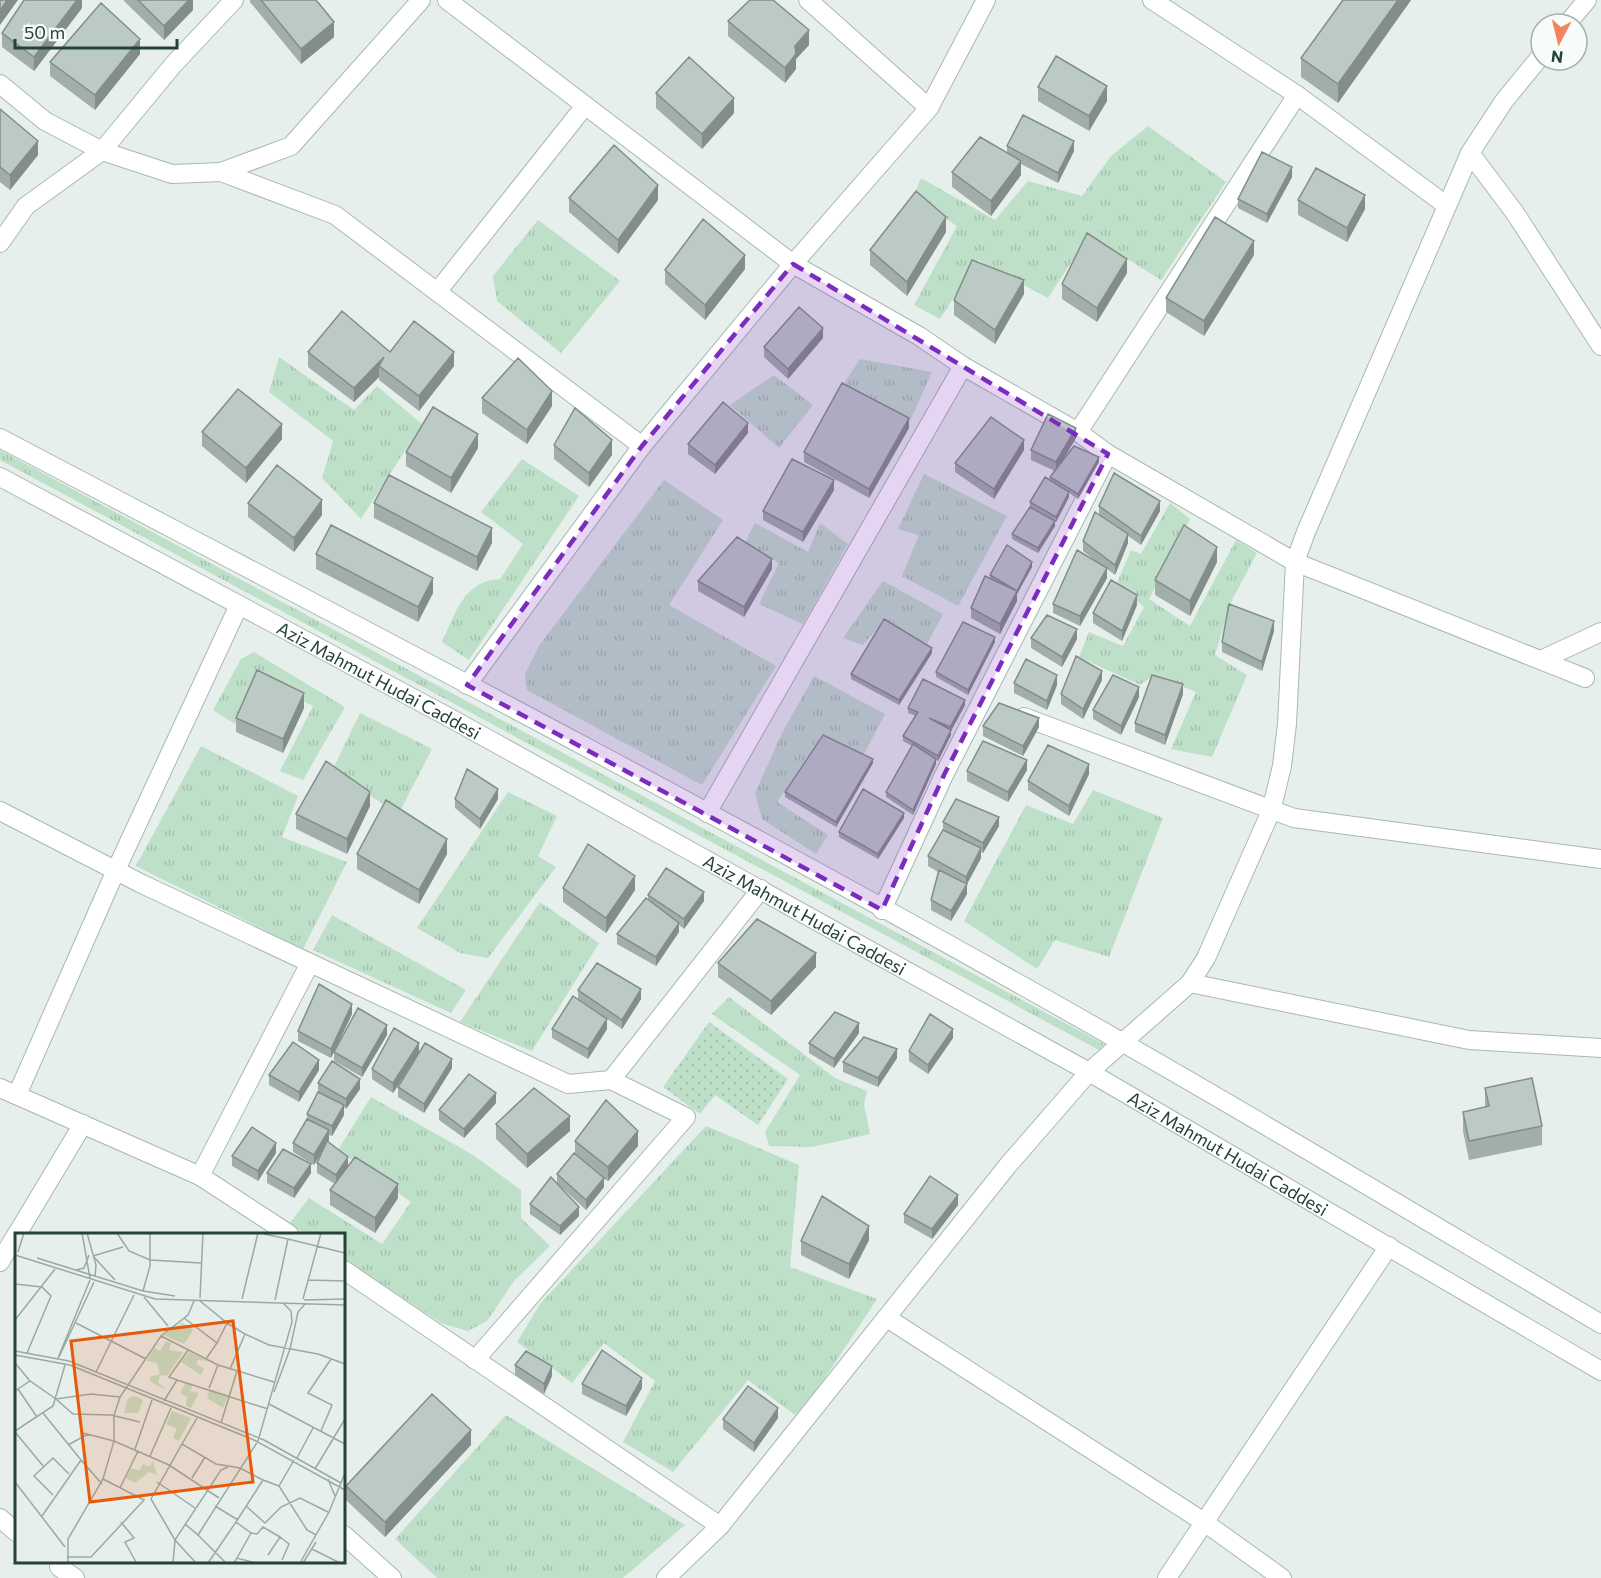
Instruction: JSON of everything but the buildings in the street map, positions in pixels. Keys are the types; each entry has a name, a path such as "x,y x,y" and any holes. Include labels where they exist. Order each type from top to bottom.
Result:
{"street":[{"path":"0,243 26,206 102,151 173,65 234,0"},
{"path":"0,84 45,121 102,151 172,174 221,172 291,147 421,0"},
{"path":"447,0 584,107 793,264 920,336 963,366 1078,432 1107,454 1296,561 1585,678"},
{"path":"808,0 929,108"},
{"path":"467,685 642,446 793,264 929,108 986,0"},
{"path":"1152,0 1297,95 1446,205"},
{"path":"1577,12 1587,0"},
{"path":"666,1578 720,1526 1009,1164 1089,1072 1191,983 1206,958 1271,811 1282,766 1287,724 1296,561 1306,532 1470,153 1504,101 1529,71"},
{"path":"1078,432 1297,95"},
{"path":"437,292 584,107"},
{"path":"1470,153 1515,213 1601,346"},
{"path":"221,172 335,215 642,446"},
{"path":"707,813 963,366"},
{"name":"Aziz Mahmut Hudai Caddesi","path":"0,438 707,813 1123,1042 1601,1324"},
{"path":"882,910 949,765 1107,454"},
{"name":"Aziz Mahmut Hudai Caddesi","path":"0,477 761,889 1089,1072 1601,1371"},
{"path":"239,605 116,870 8,1092 200,1176 287,1233"},
{"path":"1541,660 1601,632"},
{"path":"1024,717 1294,818 1601,859"},
{"path":"0,811 116,870 568,1084 611,1080 686,1117 475,1360"},
{"path":"611,1080 761,889"},
{"path":"200,1176 310,963"},
{"path":"1191,983 1469,1040 1601,1048"},
{"path":"18,1233 83,1124"},
{"path":"0,1262 15,1238"},
{"path":"1167,1578 1389,1246"},
{"path":"345,1271 720,1526"},
{"path":"887,1318 1204,1522 1282,1578"},
{"path":"0,1518 15,1531"},
{"path":"345,1536 392,1578"},
{"path":"58,1563 75,1578"}],"highlighted area":[{"path":"793,264 1108,454 944,775 882,910 467,685 642,446"}],"green space":[{"path":"1148,126 1226,182 1161,280 1089,235 1048,298 978,260 940,319 914,305 957,226 913,197 921,178 995,220 1028,181 1082,196 1111,156"},
{"path":"538,220 620,281 561,353 497,301 493,276"},
{"path":"279,357 354,410 377,386 422,424 361,519 322,478 333,441 269,392"},
{"path":"860,359 932,372 910,421 841,388"},
{"path":"774,375 813,405 779,448 730,405"},
{"path":"0,450 1104,1044 1099,1050 0,460"},
{"path":"522,459 579,496 469,660 442,642 462,600 477,586 487,581 500,579 523,544 481,512"},
{"path":"924,474 1007,516 958,606 902,576 919,535 898,529"},
{"path":"664,480 723,520 669,605 776,666 702,785 527,690 525,674 539,646"},
{"path":"1170,503 1190,519 1149,599 1190,626 1236,540 1257,553 1231,602 1215,655 1247,675 1212,757 1171,749 1196,692 1154,675 1140,685 1079,657 1089,632 1123,646 1144,607 1117,583 1131,550 1141,554"},
{"path":"755,523 808,552 820,523 848,544 803,624 759,604 779,563 745,543"},
{"path":"883,581 943,614 927,644 884,621 863,645 843,638"},
{"path":"254,652 345,707 303,780 280,771 313,706 260,680 235,724 213,710 241,659"},
{"path":"814,676 885,714 864,754 822,734 777,802 828,835 816,854 762,819 755,793 782,733"},
{"path":"360,713 432,749 399,813 331,773"},
{"path":"201,746 298,796 282,837 347,862 303,949 136,866"},
{"path":"1093,790 1163,818 1109,957 1055,940 1037,969 964,921 1026,805 1073,824"},
{"path":"508,792 557,816 538,856 556,867 488,958 460,953 417,928"},
{"path":"540,902 599,943 532,1051 460,1022"},
{"path":"332,915 466,990 451,1013 313,950"},
{"path":"729,997 835,1078 867,1091 864,1104 870,1134 812,1147 769,1146 765,1132 800,1075 712,1014"},
{"path":"709,1022 788,1079 758,1125 715,1095 700,1114 663,1087"},
{"path":"371,1097 473,1155 521,1190 521,1218 550,1246 514,1281 487,1321 468,1331 443,1324 345,1260 345,1233 303,1233 289,1224 309,1198 382,1244 411,1202 338,1150"},
{"path":"706,1126 799,1165 790,1267 877,1299 819,1387 795,1415 748,1380 673,1472 623,1442 655,1381 604,1343 572,1383 517,1342 540,1304"},
{"path":"506,1415 685,1525 623,1578 437,1578 395,1539"}]}
